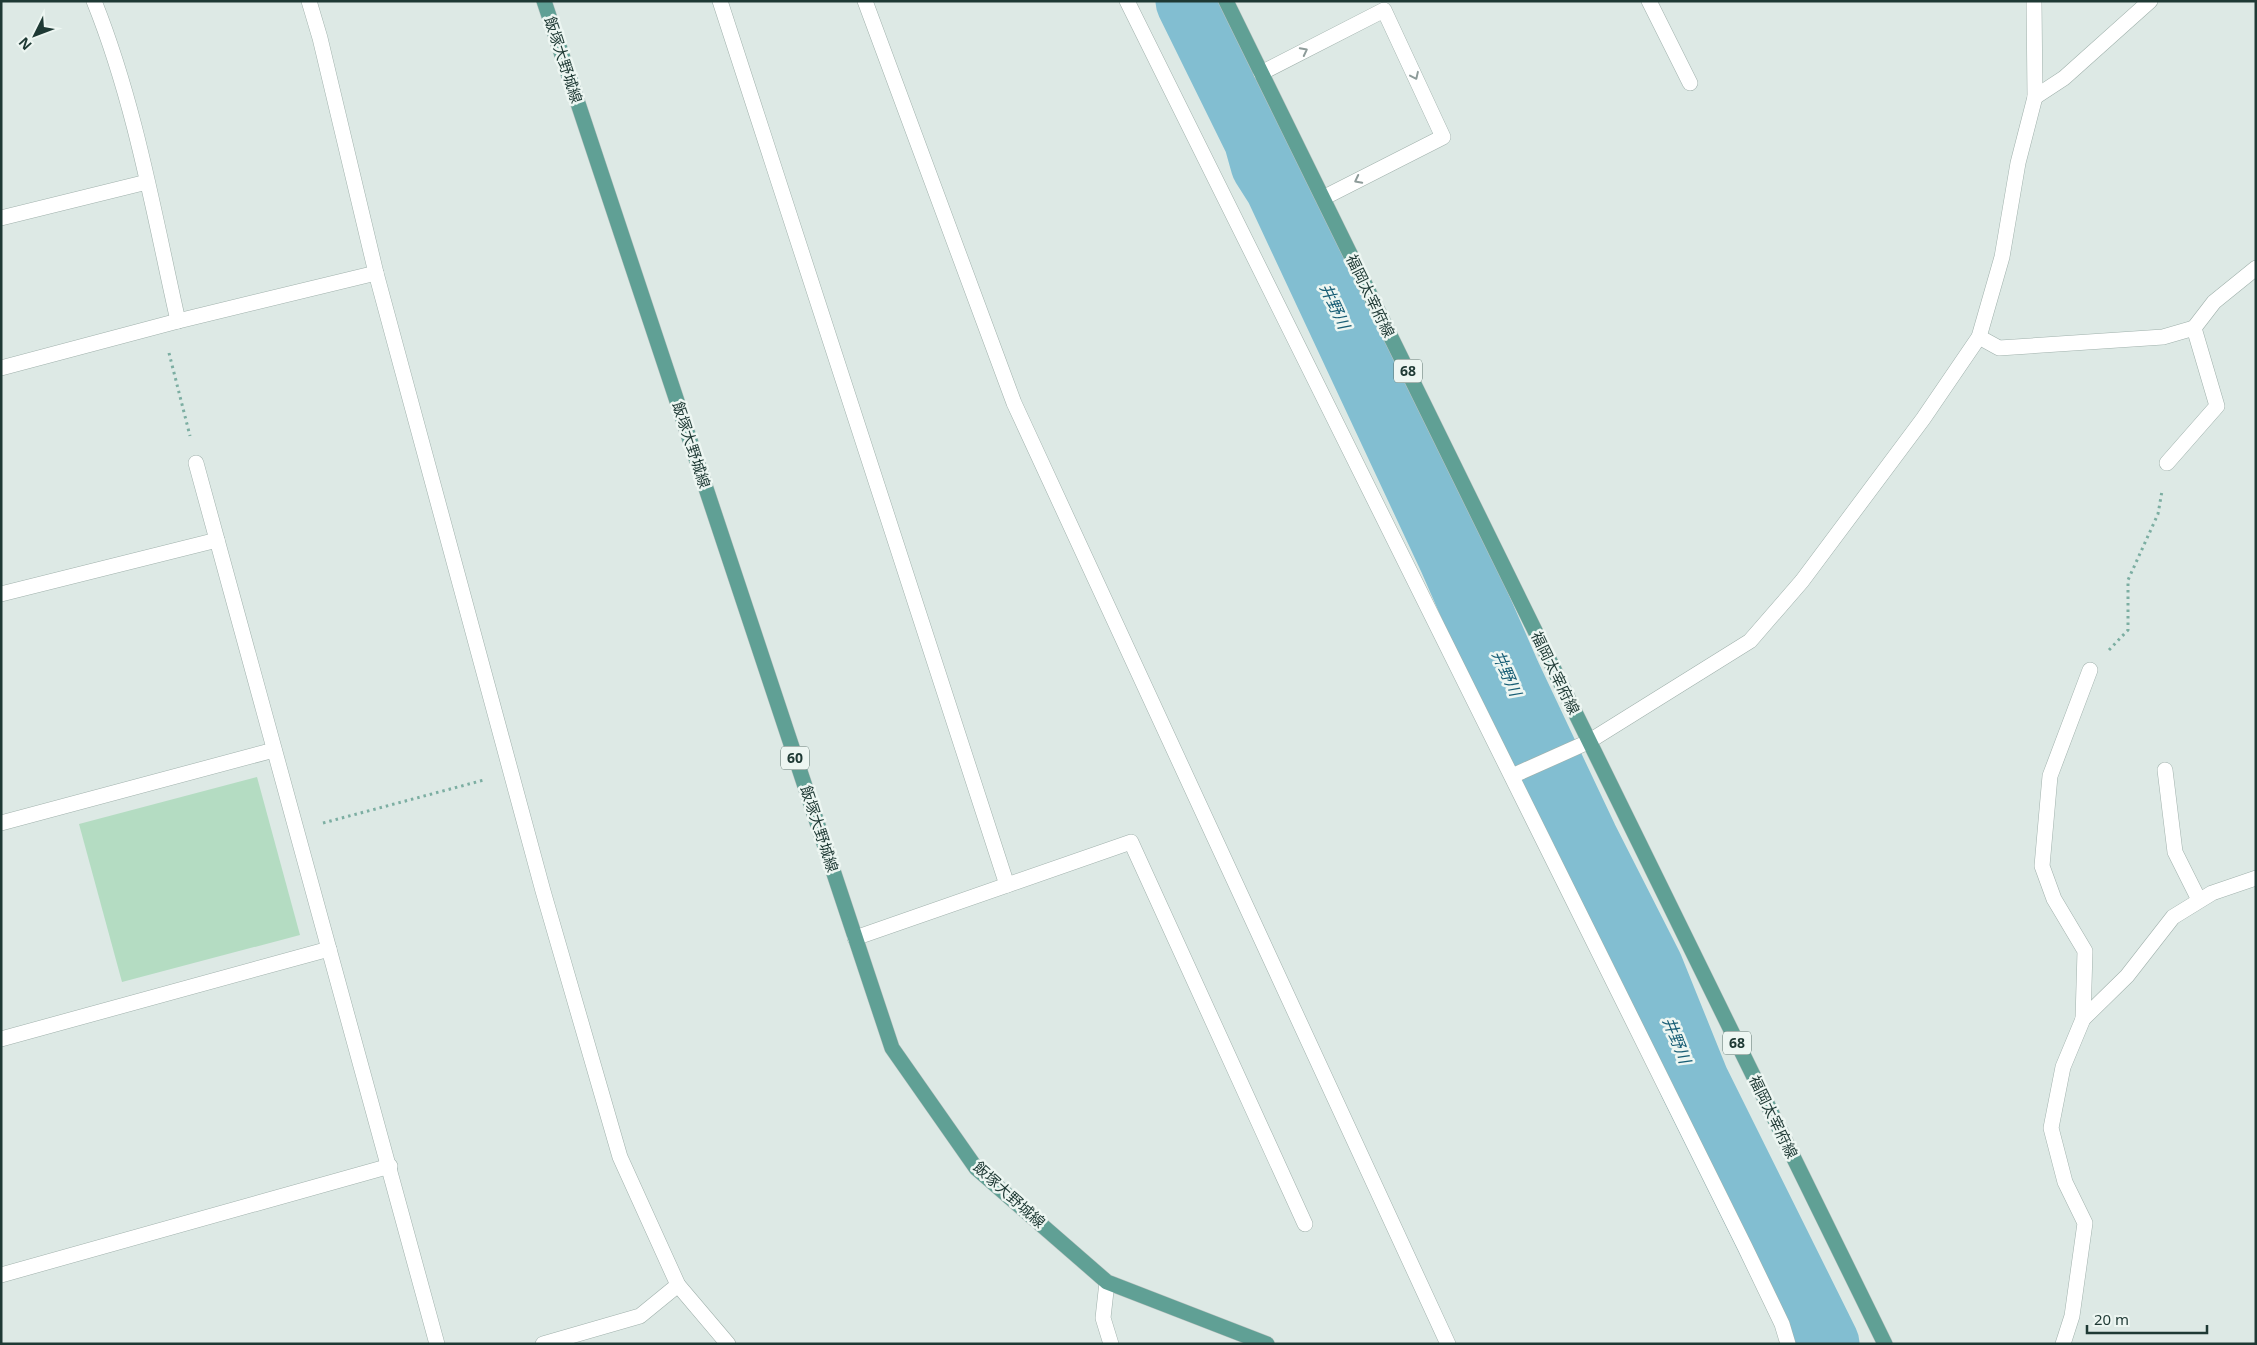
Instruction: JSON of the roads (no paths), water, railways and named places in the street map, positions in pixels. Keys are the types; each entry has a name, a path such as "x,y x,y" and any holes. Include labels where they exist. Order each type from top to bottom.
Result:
{"main road":[{"name":"飯塚大野城線","path":"544,1 892,1048 976,1168 1107,1282 1267,1344"},
{"name":"福岡太宰府線","path":"1226,1 1885,1344"}],"street":[{"path":"94,1 111,44 147,182 178,321"},
{"path":"309,1 320,38 376,273 511,772 620,1156 678,1285 728,1344"},
{"path":"720,1 1007,885"},
{"path":"865,1 1014,403 1448,1344"},
{"path":"1127,1 1749,1255 1782,1324 1788,1344"},
{"path":"1649,1 1690,83"},
{"path":"1512,776 1588,742 1750,641 1802,582 1923,419 1979,337 2002,257 2018,163 2035,97 2034,1"},
{"path":"2035,97 2064,78 2150,1"},
{"path":"1261,73 1384,10 1443,137 1323,198"},
{"path":"1,218 147,182"},
{"path":"1979,337 2000,348 2164,337 2194,328 2214,302 2256,268"},
{"path":"1,368 178,321 376,273"},
{"path":"2167,463 2217,406 2194,328"},
{"path":"196,463 390,1166 437,1344"},
{"path":"1,594 217,540"},
{"path":"2066,1343 2072,1316 2085,1223 2065,1182 2051,1128 2063,1067 2083,1019 2085,950 2054,899 2042,866 2050,776 2090,670"},
{"path":"1,823 274,750"},
{"path":"2165,770 2175,852 2199,900"},
{"path":"855,938 1131,842 1305,1224"},
{"path":"2083,1019 2127,976 2173,917 2212,893 2256,878"},
{"path":"1,1039 329,948"},
{"path":"1,1275 390,1166"},
{"path":"1107,1282 1103,1318 1111,1344"},
{"path":"543,1344 640,1316 678,1285"}],"waterway":[{"name":"井野川","path":"1191,1 1259,139 1266,164 1280,186 1583,840 1648,968 1694,1082 1824,1344"}]}
